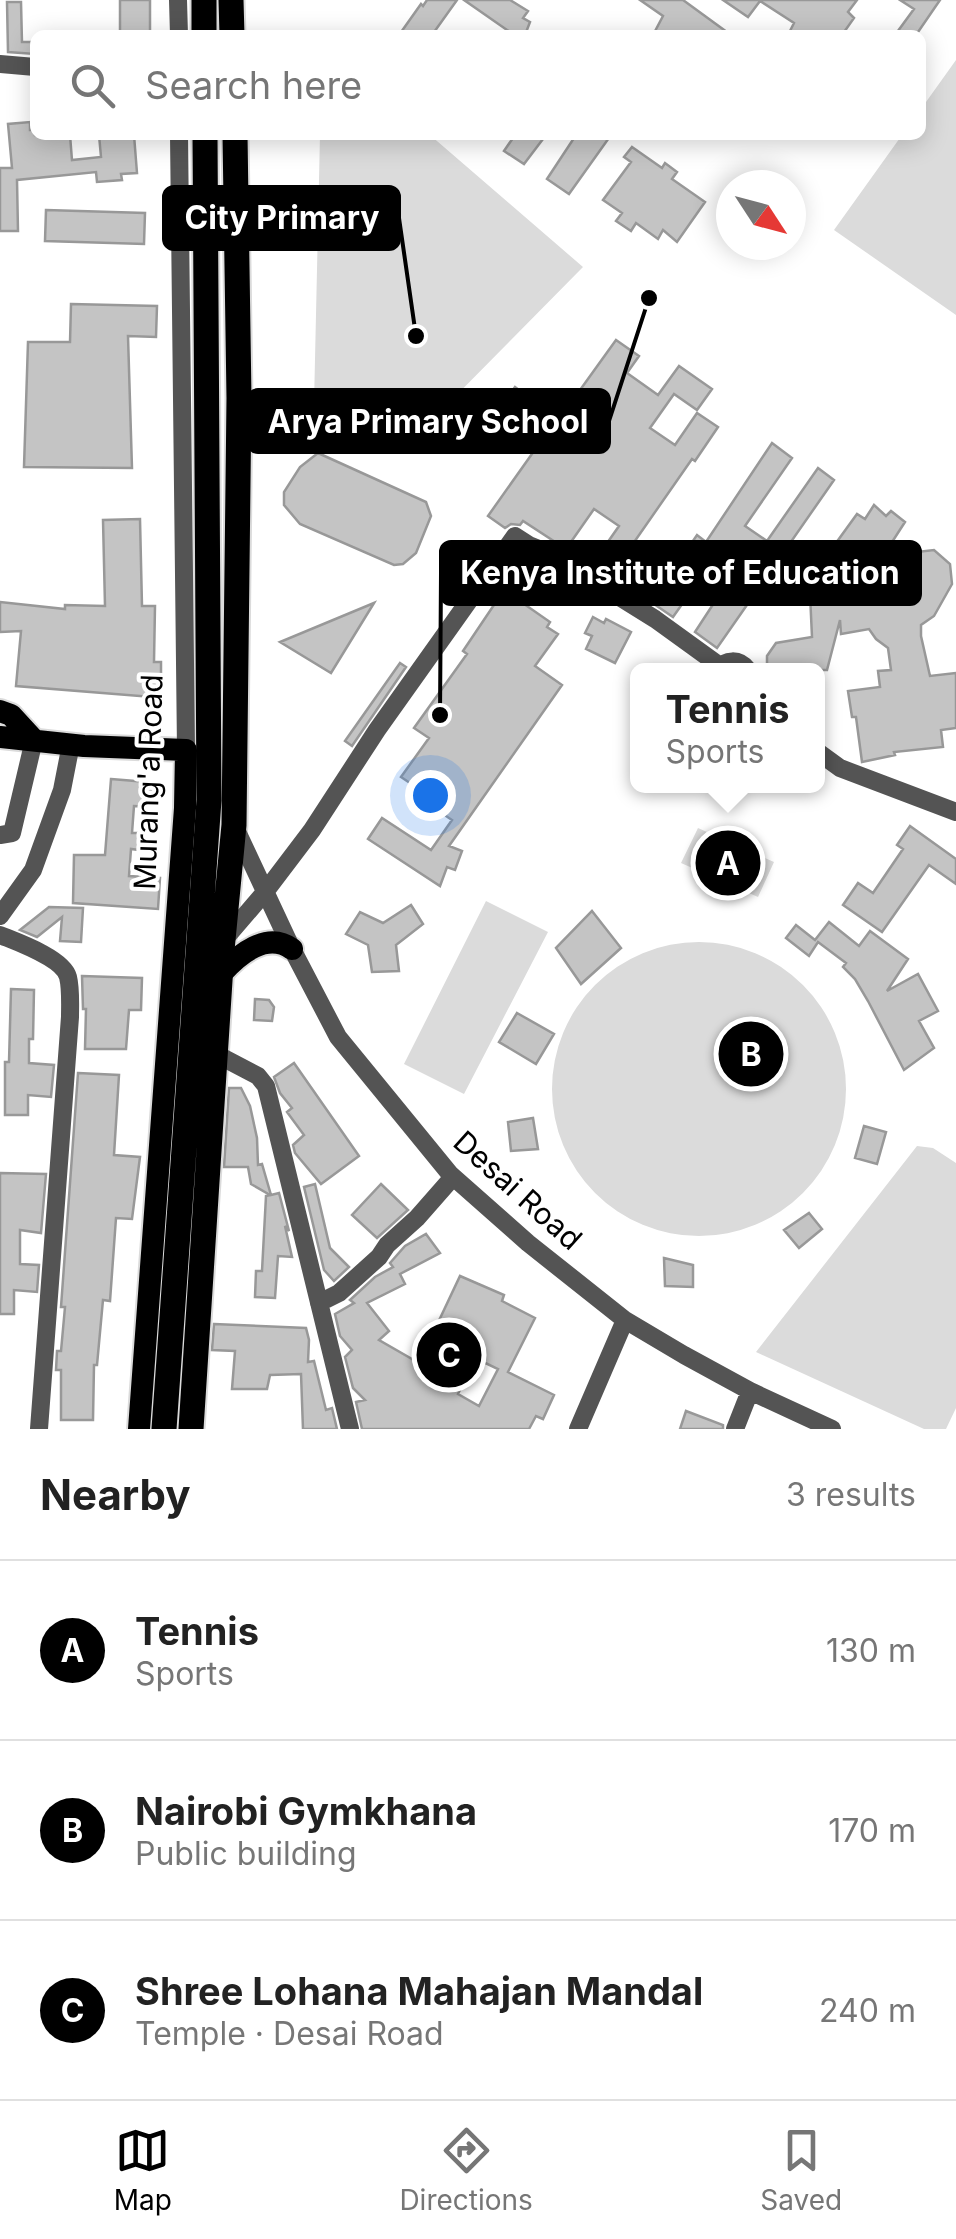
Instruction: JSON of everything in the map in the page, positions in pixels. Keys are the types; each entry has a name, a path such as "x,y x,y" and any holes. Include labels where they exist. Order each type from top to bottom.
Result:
{"highway":[{"path":"204,0 204,30"},
{"path":"231,0 232,30"},
{"name":"Murang'a Road","path":"164,1429 209,784 205,140"},
{"path":"191,1429 234,825 239,398 235,140"}],"main road":[{"path":"0,711 16,720 34,740"},
{"path":"0,737 186,750"},
{"name":"Murang'a Road","path":"139,1429 185,808 186,750"},
{"path":"222,973 250,948 283,942 292,949"}],"street":[{"path":"178,0 178,30"},
{"path":"0,64 30,67"},
{"name":"Murang'a Road","path":"179,140 186,750"},
{"path":"223,940 266,892 312,830 377,730 515,536 655,619 712,663"},
{"path":"0,835 12,833 34,740"},
{"path":"0,916 33,870 62,790 71,744"},
{"path":"825,756 850,772 956,812"},
{"name":"Desai Road","path":"234,825 338,1037 453,1177 528,1244 625,1320 750,1390 832,1429"},
{"path":"0,936 26,945 65,970 68,977 70,1018 39,1429"},
{"path":"216,1054 258,1076 266,1086 350,1429"},
{"path":"319,1303 340,1294 453,1177"},
{"path":"578,1429 625,1320"},
{"path":"735,1429 750,1390"}],"shaded area":[{"path":"956,60 956,315 834,230 898,140 926,140 926,102"},
{"path":"320,140 436,140 583,267 426,426 314,404"},
{"path":"698,828 774,862 758,897 681,863"},
{"path":"486,901 548,932 464,1094 404,1064"},
{"path":"699,942 755,953 803,985 835,1033 846,1089 835,1145 803,1193 755,1225 699,1236 643,1225 595,1193 563,1145 552,1089 563,1033 595,985 643,953"},
{"path":"917,1146 933,1148 956,1163 956,1408 946,1429 924,1429 756,1352"}],"building":[{"path":"120,0 150,0 150,30 120,30"},
{"path":"427,0 457,0 436,30 403,30"},
{"path":"464,0 510,0 528,11 523,18 530,22 527,30 507,30"},
{"path":"640,0 683,0 724,30 656,30 663,16"},
{"path":"723,0 857,0 848,12 854,18 846,30 790,30 794,23 760,1 748,17"},
{"path":"900,0 940,0 919,30 899,30 914,9"},
{"path":"7,2 21,2 22,42 30,42 30,54 8,52"},
{"path":"30,122 30,140 70,140 72,160 101,157 99,140 134,140 137,173 121,174 122,180 97,182 96,172 17,180 18,231 0,231 0,168 12,168 8,124"},
{"path":"512,140 542,140 524,164 504,151"},
{"path":"573,140 607,140 569,194 547,179"},
{"path":"632,147 662,168 665,163 677,172 672,179 705,202 677,242 663,230 658,239 636,223 631,231 616,221 622,213 603,200 631,162 624,157"},
{"path":"46,210 145,213 144,244 45,241"},
{"path":"71,304 157,306 156,337 128,336 132,468 24,467 28,342 70,342"},
{"path":"616,340 639,356 627,373 658,395 679,366 712,389 697,410 674,394 650,428 675,445 697,413 718,427 614,571 596,559 619,526 594,509 566,549 523,521 505,528 488,516 539,444 496,413 515,387 527,396 525,400 557,422"},
{"path":"772,443 792,458 745,526 767,541 818,468 834,480 717,648 695,632 729,580 709,566 673,617 651,602 697,535 706,542"},
{"path":"318,453 426,502 431,516 416,553 403,564 394,565 300,524 284,505 284,492 300,467"},
{"path":"874,505 886,516 891,511 905,522 883,556 934,550 950,564 952,584 934,616 921,625 921,636 930,676 956,673 956,728 941,730 943,747 894,752 895,755 862,762 848,691 880,687 878,671 891,670 888,648 869,629 841,634 840,620 827,670 825,663 767,663 767,656 776,643 812,637 810,594 873,586 828,554 857,514 865,519"},
{"path":"140,519 142,606 155,606 154,662 161,662 161,687 152,697 16,686 21,631 0,632 0,602 65,609 65,605 105,606 103,520"},
{"path":"537,566 564,583 557,593 530,577"},
{"path":"502,593 550,622 547,627 558,634 535,666 562,685 449,846 462,851 455,870 447,867 440,886 368,839 382,818 431,850 452,820 440,812 444,806 401,777 429,738 414,728 467,654 463,651"},
{"path":"374,603 331,673 280,642"},
{"path":"593,617 631,632 615,663 586,649 592,636 585,633"},
{"path":"400,663 406,667 352,746 345,741"},
{"path":"111,779 159,783 157,807 134,806 132,833 140,833 139,850 131,849 129,876 160,878 158,909 73,903 74,855 105,855"},
{"path":"910,826 956,859 956,884 929,865 882,932 843,905 858,883 873,893 903,849 897,845"},
{"path":"411,905 423,924 396,945 399,971 372,972 368,945 346,934 360,912 383,923"},
{"path":"49,907 83,908 81,942 60,941 62,917 37,937 20,930"},
{"path":"592,911 621,948 581,984 556,948"},
{"path":"829,922 859,946 870,931 908,959 887,991 918,974 938,1011 919,1021 934,1048 904,1070 855,979 843,967 846,963 818,942 809,956 786,938 796,925 815,940"},
{"path":"82,976 142,978 141,1010 129,1010 126,1049 85,1049"},
{"path":"11,989 34,990 29,1063 54,1065 51,1097 28,1095 28,1115 5,1115"},
{"path":"255,999 269,1000 274,1007 272,1021 254,1020"},
{"path":"517,1013 554,1034 536,1064 499,1042"},
{"path":"294,1063 359,1156 321,1184 295,1153 293,1145 304,1135 287,1112 292,1108 274,1077"},
{"path":"78,1073 119,1075 114,1155 140,1157 132,1219 116,1218 110,1301 103,1300 94,1365 93,1420 61,1420 61,1370 56,1370 65,1307 61,1307"},
{"path":"229,1088 241,1088 250,1106 258,1165 262,1164 271,1195 279,1193 289,1231 285,1226 292,1257 278,1256 275,1298 255,1297 256,1271 262,1271 266,1196 270,1195 251,1184 248,1167 224,1167"},
{"path":"533,1118 538,1149 511,1151 508,1122"},
{"path":"864,1126 886,1132 877,1164 855,1158"},
{"path":"0,1173 46,1174 41,1233 20,1230 20,1264 39,1265 37,1292 14,1290 14,1314 0,1314"},
{"path":"315,1184 330,1248 349,1267 334,1281 324,1270 304,1187"},
{"path":"381,1184 408,1210 377,1238 352,1215"},
{"path":"809,1213 822,1229 799,1248 784,1230"},
{"path":"426,1234 440,1253 400,1274 405,1284 367,1303 389,1331 379,1340 419,1363 460,1276 504,1295 502,1301 535,1318 508,1372 554,1395 543,1419 536,1416 529,1429 362,1429 356,1402 365,1400 353,1388 345,1357 352,1350 340,1336 335,1314 354,1303 350,1300 375,1277 393,1267 390,1263 405,1246","holes":["475,1358 498,1369 479,1406 458,1394"]},
{"path":"664,1258 693,1265 693,1287 665,1286"},
{"path":"214,1324 306,1328 308,1362 314,1361 326,1410 332,1408 337,1429 303,1429 301,1374 270,1375 267,1389 232,1389 235,1351 212,1350"},
{"path":"686,1411 723,1425 723,1429 680,1429"}],"place":[{"name":"Arya Primary School","path":"649,298"},
{"name":"City Primary","path":"416,336"},
{"name":"Kenya Institute of Education","path":"440,715"},
{"name":"Tennis","path":"728,863"},
{"name":"Nairobi Gymkhana","path":"751,1054"},
{"name":"Shree Lohana Mahajan Mandal","path":"449,1355"}]}
